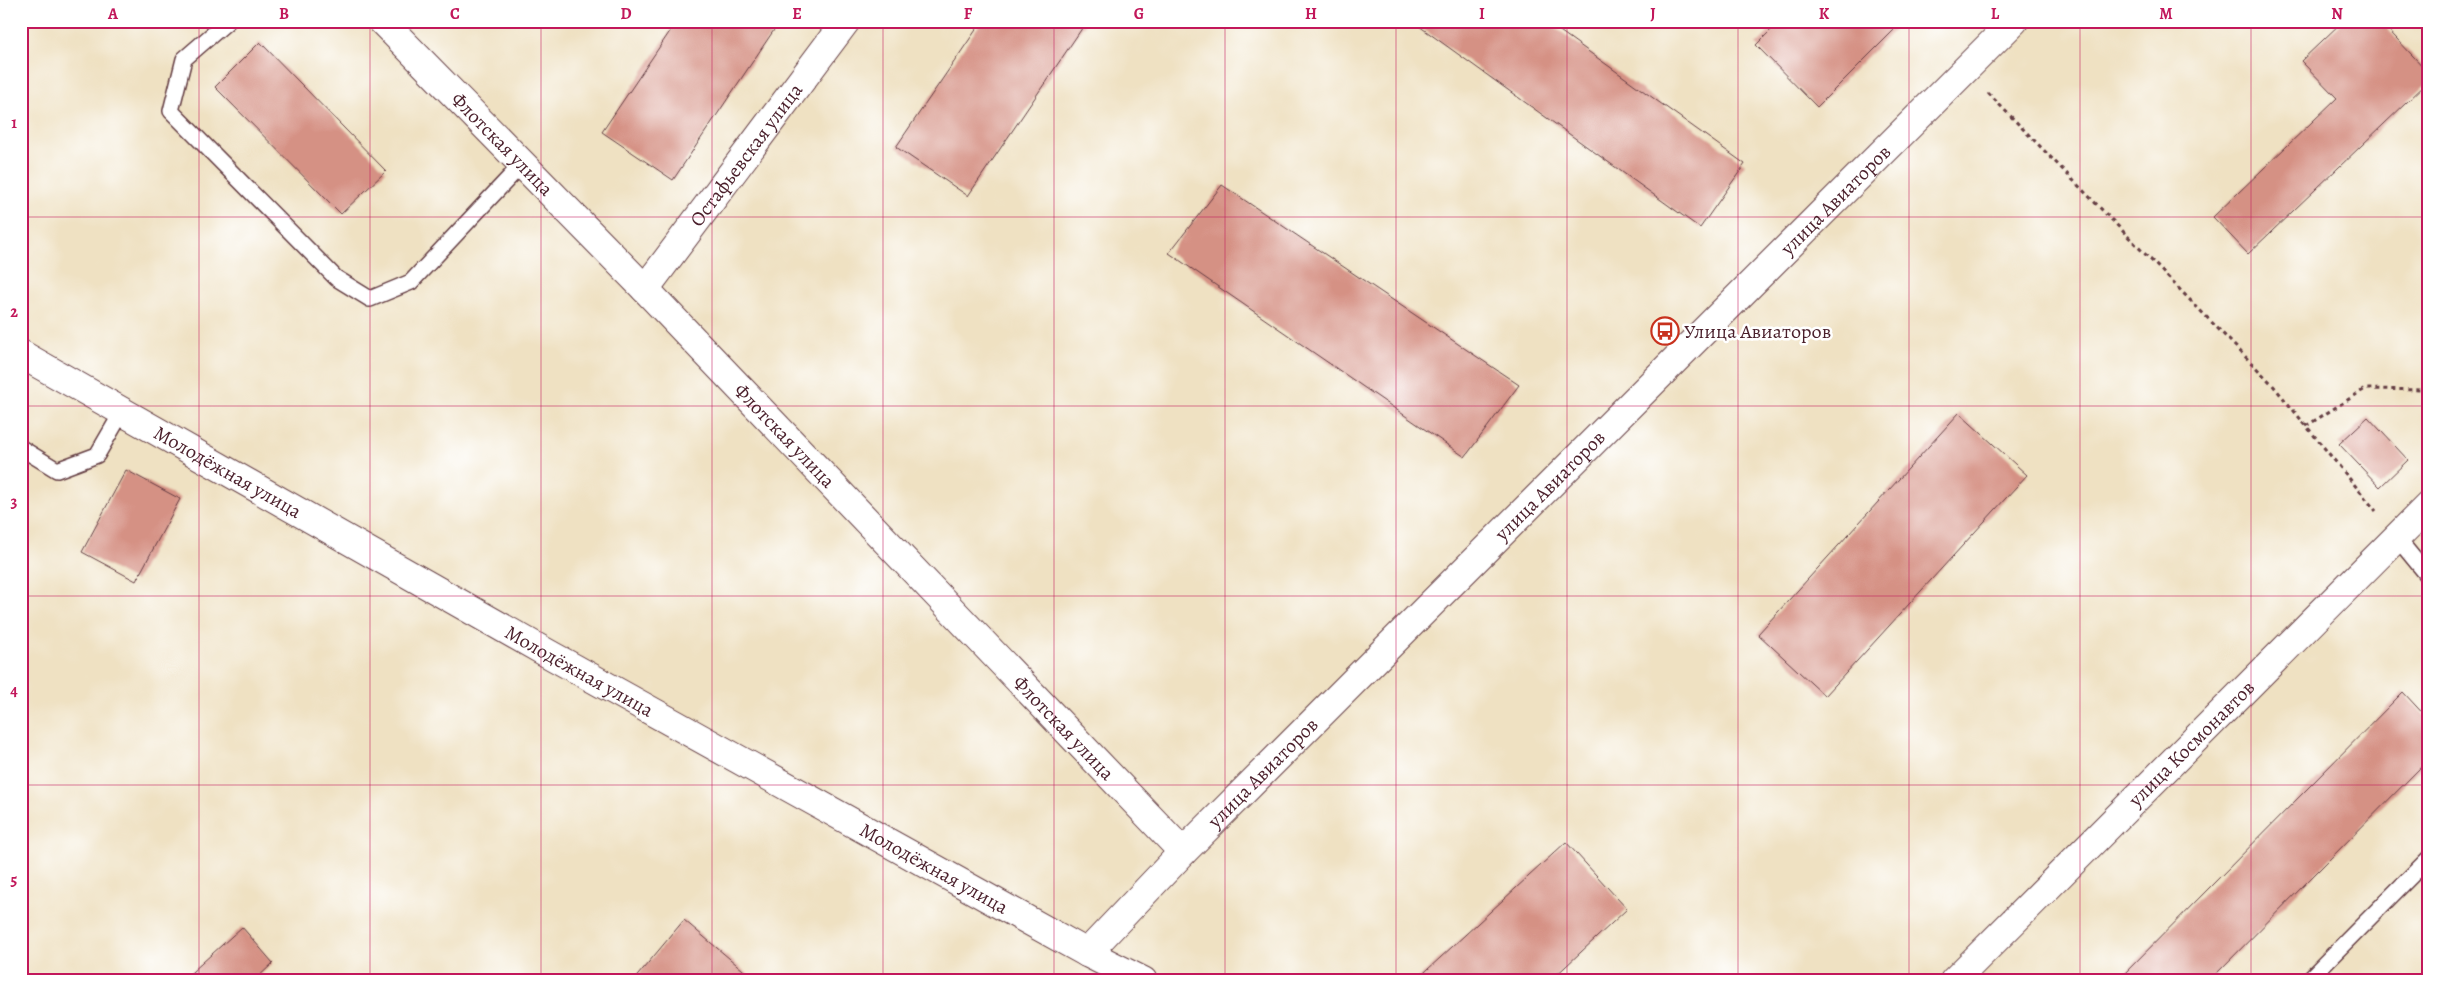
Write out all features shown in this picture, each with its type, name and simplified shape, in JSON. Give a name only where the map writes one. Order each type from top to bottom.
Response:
[{"type":"street","name":"Флотская улица","points":[[382,21],[645,289],[1183,852]]},
{"type":"street","name":"Остафьевская улица","points":[[645,289],[846,21]]},
{"type":"street","name":"улица Авиаторов","points":[[1087,953],[1183,852],[2014,21]]},
{"type":"street","name":"Молодёжная улица","points":[[21,354],[556,658],[1132,978]]},
{"type":"street","name":"улица Космонавтов","points":[[1954,981],[2429,505]]},
{"type":"lane","points":[[228,21],[184,59],[171,111],[336,278],[370,299],[411,282],[522,164]]},
{"type":"lane","points":[[21,448],[57,470],[97,455],[122,412]]},
{"type":"lane","points":[[2397,538],[2429,578]]},
{"type":"lane","points":[[2307,981],[2429,858]]},
{"type":"path","points":[[1964,69],[2271,383],[2397,538]]},
{"type":"path","points":[[2306,426],[2365,389],[2426,390],[2429,388]]},
{"type":"building","points":[[677,21],[780,21],[673,180],[602,132]]},
{"type":"building","points":[[982,21],[1087,21],[968,196],[896,147]]},
{"type":"building","points":[[1412,21],[1546,21],[1745,164],[1700,228]]},
{"type":"building","points":[[1780,21],[1903,21],[1817,107],[1756,45]]},
{"type":"building","points":[[2343,21],[2380,21],[2429,73],[2429,81],[2248,254],[2213,217],[2337,98],[2301,61]]},
{"type":"building","points":[[260,42],[386,171],[341,214],[215,87]]},
{"type":"building","points":[[1222,185],[1519,385],[1465,457],[1169,253]]},
{"type":"building","points":[[1959,413],[2027,475],[1825,696],[1758,634]]},
{"type":"building","points":[[2368,417],[2408,460],[2380,487],[2339,444]]},
{"type":"building","points":[[126,470],[180,499],[136,581],[82,552]]},
{"type":"building","points":[[2403,692],[2429,720],[2429,759],[2209,981],[2117,981]]},
{"type":"building","points":[[1566,842],[1627,909],[1550,981],[1415,981]]},
{"type":"building","points":[[684,920],[756,981],[633,981]]},
{"type":"building","points":[[242,927],[273,963],[254,981],[182,981]]},
{"type":"building","points":[[2353,974],[2360,981],[2347,981]]},
{"type":"place","name":"Улица Авиаторов","points":[[1665,331]]}]
